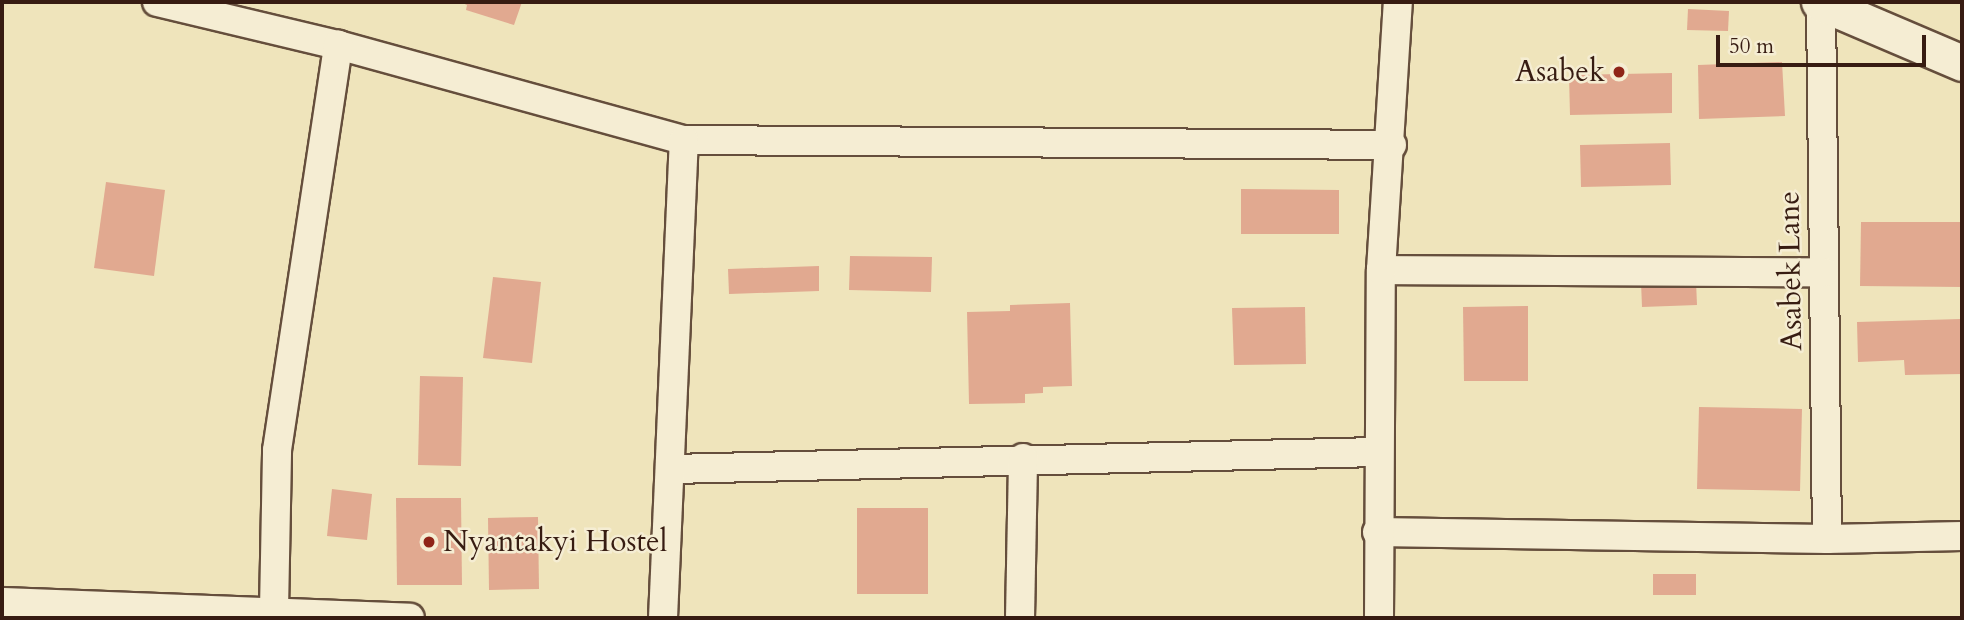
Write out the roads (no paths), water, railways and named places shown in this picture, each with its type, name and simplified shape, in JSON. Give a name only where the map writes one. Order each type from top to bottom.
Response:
[{"type":"street","points":[[157,2],[338,45],[684,140],[1392,145]]},
{"type":"street","points":[[1378,618],[1381,270],[1392,145],[1398,2]]},
{"type":"street","points":[[1833,4],[1962,63]]},
{"type":"street","name":"Asabek Lane","points":[[1827,539],[1824,272],[1833,4]]},
{"type":"street","points":[[274,610],[277,450],[338,45]]},
{"type":"street","points":[[663,618],[672,469],[684,140]]},
{"type":"street","points":[[1381,270],[1824,272]]},
{"type":"street","points":[[672,469],[1023,458],[1379,452]]},
{"type":"street","points":[[1020,618],[1023,458]]},
{"type":"street","points":[[1377,532],[1827,539],[1962,536]]},
{"type":"street","points":[[2,602],[274,610],[410,618]]},
{"type":"place","name":"Asabek","points":[[1619,72]]},
{"type":"place","name":"Nyantakyi Hostel","points":[[429,542]]}]
